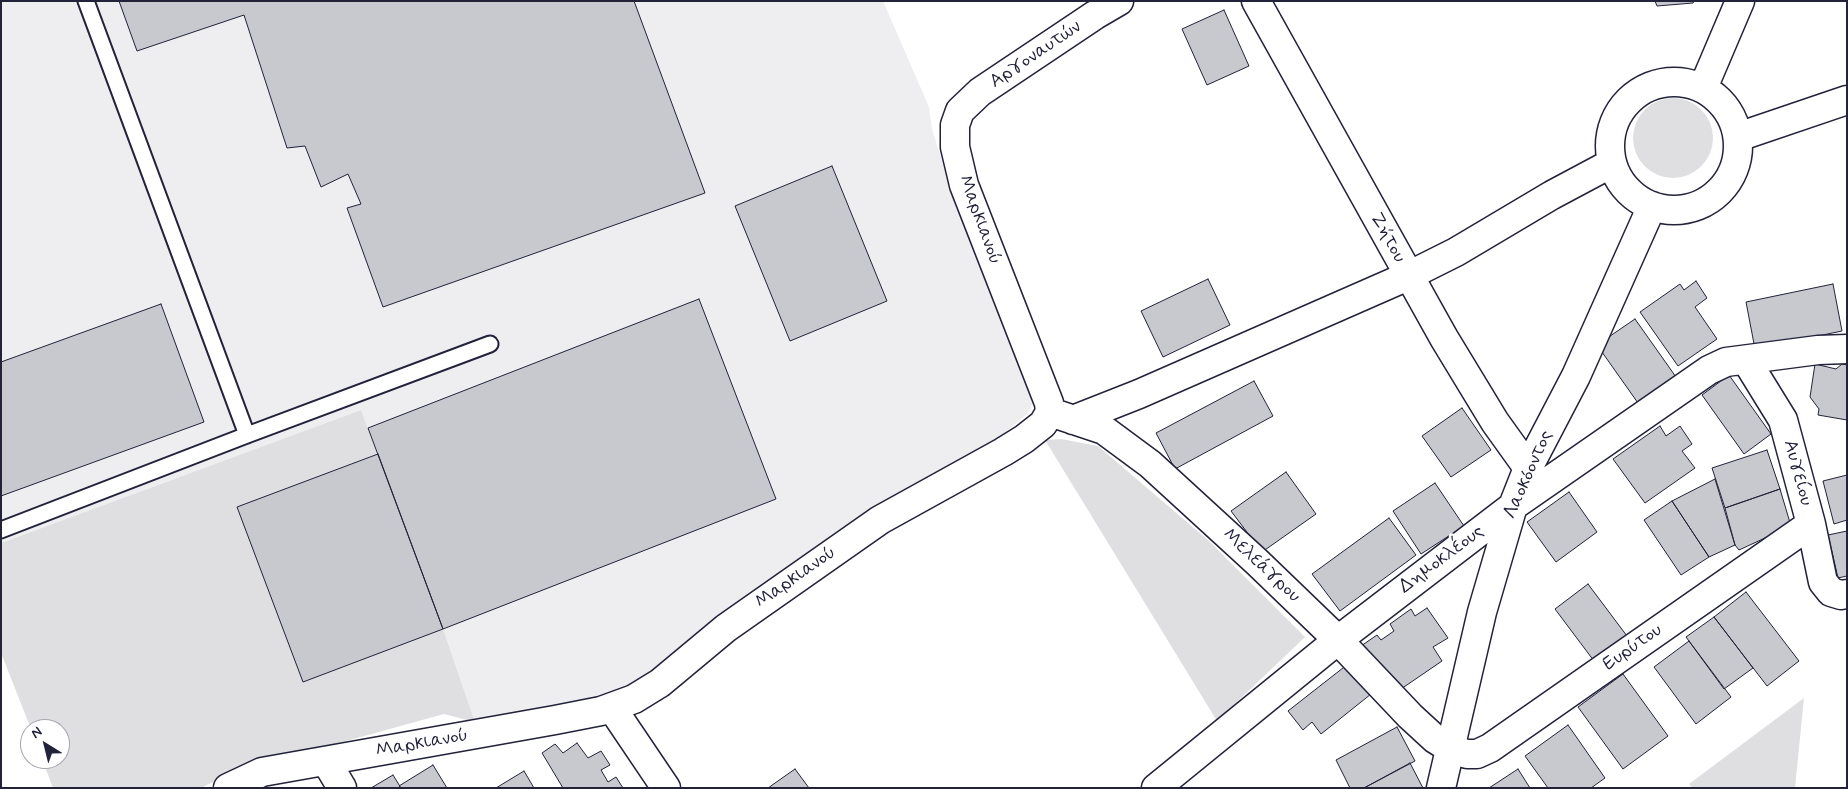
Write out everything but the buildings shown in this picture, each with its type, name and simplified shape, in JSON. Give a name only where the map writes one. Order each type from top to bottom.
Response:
[{"type":"street","name":"Αργοναυτών","points":[[958,115],[973,98],[990,85],[1118,1]]},
{"type":"street","name":"Ζήτου","points":[[1256,1],[1408,276],[1470,382],[1528,468]]},
{"type":"street","points":[[1703,88],[1740,1]]},
{"type":"street","points":[[1674,81],[1689,83],[1703,88],[1716,97],[1727,108],[1734,122],[1738,138],[1738,154],[1734,170],[1726,184],[1714,196],[1700,204],[1684,209],[1668,210],[1638,200],[1626,190],[1612,163],[1610,141],[1613,125],[1621,110],[1636,94],[1660,83],[1674,81]]},
{"type":"street","points":[[1738,138],[1847,100]]},
{"type":"street","name":"Μαρκιανού","points":[[228,788],[262,772],[555,720],[612,708],[634,699],[660,683],[726,628],[880,520],[1024,439],[1043,424],[1061,416],[1049,403],[964,185],[955,147],[955,125],[958,115]]},
{"type":"street","points":[[1061,416],[1140,394],[1408,276],[1456,252],[1552,195],[1612,163]]},
{"type":"street","name":"Λαοκόοντος","points":[[1441,788],[1482,612],[1513,506],[1528,468],[1576,376],[1652,206]]},
{"type":"street","name":"Δημοκλέους","points":[[1156,788],[1338,640],[1513,506],[1709,370],[1726,362],[1818,350],[1847,349]]},
{"type":"street","name":"Αυγείου","points":[[1746,360],[1783,420],[1811,524],[1823,582],[1839,593]]},
{"type":"street","name":"Μελεάγρου","points":[[1061,416],[1104,430],[1150,464],[1257,562],[1338,640],[1410,716],[1435,739],[1451,749]]},
{"type":"street","name":"Ευρύτου","points":[[1451,749],[1467,754],[1477,754],[1490,748],[1811,524]]},
{"type":"street","points":[[612,708],[666,788]]},
{"type":"street","points":[[326,761],[342,788]]},
{"type":"lane","points":[[86,1],[247,435]]},
{"type":"lane","points":[[1,530],[490,344]]},
{"type":"shaded area","points":[[1,1],[883,1],[929,107],[932,129],[948,180],[1030,392],[1031,408],[1026,415],[990,445],[659,668],[611,696],[475,722],[443,629],[361,410],[1,543]]},
{"type":"shaded area","points":[[1665,98],[1681,98],[1702,109],[1713,130],[1713,146],[1702,167],[1681,178],[1665,178],[1651,172],[1639,160],[1633,146],[1633,130],[1639,116],[1651,104]]},
{"type":"shaded area","points":[[361,410],[443,629],[475,722],[444,714],[234,772],[201,788],[53,788],[46,769],[70,769],[70,719],[27,719],[1,653],[1,543]]},
{"type":"shaded area","points":[[1061,439],[1098,446],[1209,541],[1305,637],[1217,721],[1045,440]]},
{"type":"shaded area","points":[[1804,698],[1795,788],[1692,788],[1689,784]]}]
